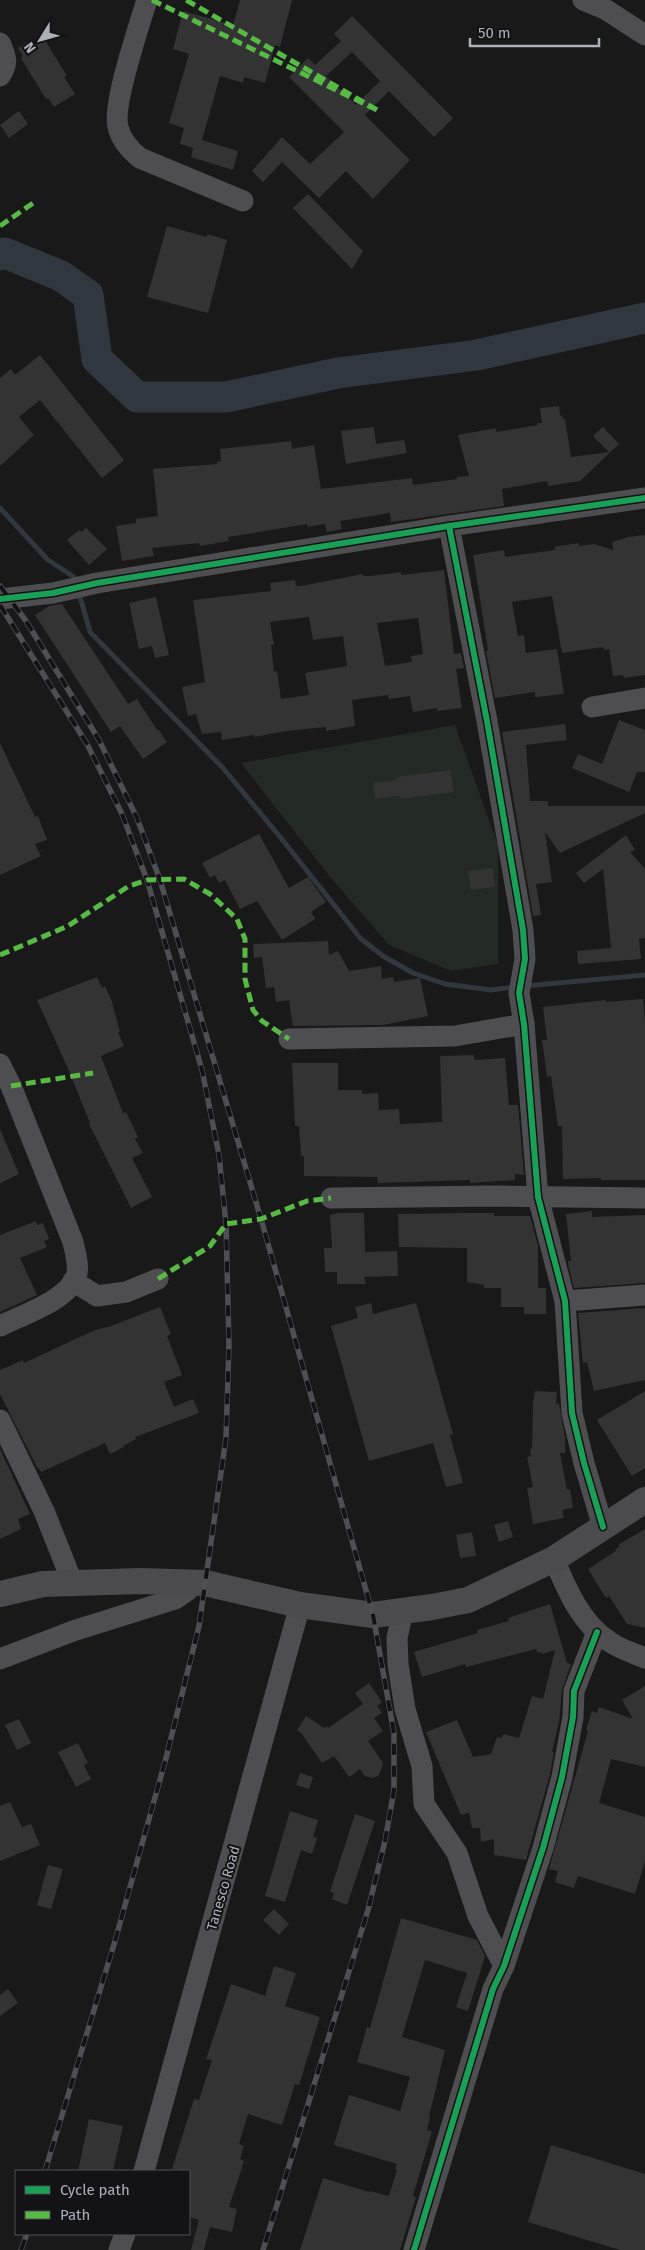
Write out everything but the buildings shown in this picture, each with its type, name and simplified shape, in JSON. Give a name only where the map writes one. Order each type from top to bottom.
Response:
[{"type":"main road","points":[[0,1594],[43,1584],[141,1581],[206,1583],[300,1605],[374,1615],[403,1611],[468,1600],[554,1559],[645,1500]]},
{"type":"street","points":[[146,0],[119,101],[116,120],[120,134],[128,147],[140,158],[243,201]]},
{"type":"street","points":[[583,0],[605,9],[645,35]]},
{"type":"street","points":[[0,43],[7,60],[6,68],[0,76]]},
{"type":"street","points":[[0,599],[53,593],[97,583],[449,526],[645,498]]},
{"type":"street","points":[[449,526],[487,720],[523,930],[525,959],[519,993],[524,1024],[538,1197],[565,1301],[572,1413],[584,1463],[603,1527]]},
{"type":"street","points":[[592,707],[645,698]]},
{"type":"street","points":[[289,1039],[455,1036],[524,1024]]},
{"type":"street","points":[[0,1064],[11,1086],[73,1242],[77,1261],[76,1277],[52,1302],[0,1326]]},
{"type":"street","points":[[331,1198],[645,1198]]},
{"type":"street","points":[[73,1281],[97,1296],[126,1292],[158,1279]]},
{"type":"street","points":[[565,1301],[645,1295]]},
{"type":"street","points":[[0,1420],[44,1511],[73,1584]]},
{"type":"street","points":[[554,1559],[576,1606],[597,1632],[610,1642],[645,1658]]},
{"type":"street","points":[[0,1659],[73,1631],[175,1599],[188,1590],[190,1583]]},
{"type":"street","name":"Tanesco Road","points":[[144,2170],[300,1605]]},
{"type":"street","points":[[403,1611],[397,1638],[399,1671],[405,1709],[422,1766],[424,1804],[457,1853],[478,1916],[504,1966]]},
{"type":"street","points":[[414,2250],[477,2038],[493,1989],[504,1966],[543,1848],[562,1777],[573,1717],[574,1690],[597,1632]]},
{"type":"street","points":[[119,2250],[125,2235]]},
{"type":"shaded area","points":[[455,725],[498,845],[498,964],[451,971],[389,945],[330,877],[241,763]]},
{"type":"waterway","points":[[0,255],[5,253],[61,276],[88,295],[97,359],[137,397],[226,397],[338,373],[477,355],[645,318]]},
{"type":"waterway","points":[[0,508],[48,560],[74,577],[75,582]]},
{"type":"waterway","points":[[79,593],[90,632],[223,768],[361,939],[383,956],[413,973],[445,984],[491,990],[514,987]]},
{"type":"waterway","points":[[525,986],[645,975]]},
{"type":"railway","points":[[0,586],[26,621],[99,740],[137,818],[160,880],[261,1219],[373,1615],[394,1733],[394,1790],[385,1841],[368,1910],[263,2250]]},
{"type":"railway","points":[[0,605],[87,744],[122,814],[147,880],[202,1070],[219,1155],[226,1224],[229,1345],[226,1438],[199,1626],[166,1758],[115,1941],[45,2170]]},
{"type":"railway","points":[[21,2250],[27,2235]]},
{"type":"marked path","points":[[152,0],[379,111],[186,0]]},
{"type":"marked path","points":[[0,226],[36,201]]},
{"type":"marked path","points":[[0,955],[68,926],[129,886],[147,880],[184,879],[210,894],[237,919],[245,939],[245,979],[253,1010],[262,1021],[289,1039]]},
{"type":"marked path","points":[[11,1086],[93,1073]]},
{"type":"marked path","points":[[158,1279],[210,1246],[226,1224],[261,1219],[307,1201],[331,1198]]},
{"type":"cycle path","points":[[0,599],[53,593],[97,583],[449,526],[645,498]]},
{"type":"cycle path","points":[[449,526],[487,721],[523,930],[525,959],[519,993],[524,1024],[538,1197],[565,1301],[572,1413],[584,1463],[603,1527]]},
{"type":"cycle path","points":[[414,2250],[493,1989],[504,1966],[543,1848],[562,1777],[573,1717],[574,1691],[597,1632]]}]
